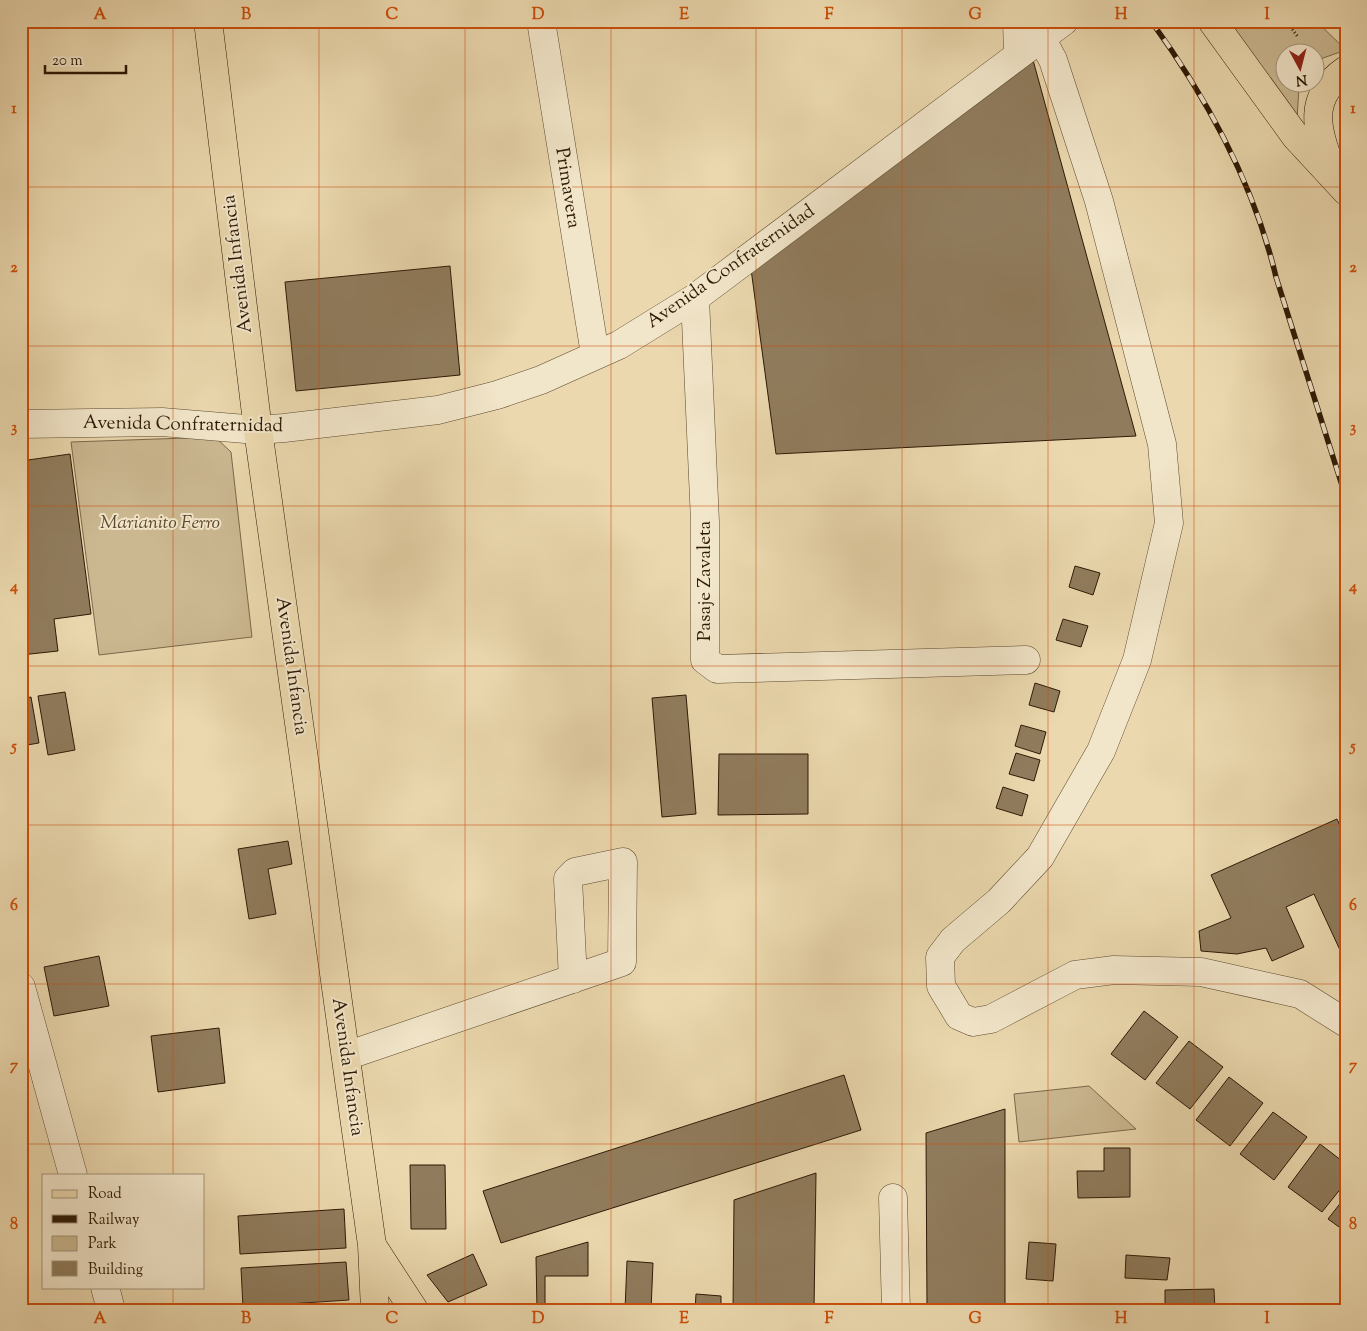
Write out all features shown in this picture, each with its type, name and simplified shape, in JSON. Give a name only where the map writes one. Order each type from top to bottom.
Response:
[{"type":"main road","name":"Avenida Infancia","points":[[208,21],[258,430],[372,1246],[375,1310]]},
{"type":"main road","points":[[1212,21],[1296,137],[1341,187]]},
{"type":"main road","points":[[1341,187],[1320,141],[1318,117],[1325,94],[1335,79],[1346,70]]},
{"type":"main road","points":[[372,1246],[414,1310]]},
{"type":"street","name":"Primavera","points":[[541,21],[595,354]]},
{"type":"street","points":[[1017,21],[1018,55]]},
{"type":"street","name":"Avenida Confraternidad","points":[[21,424],[162,422],[258,430],[438,410],[497,395],[542,380],[618,345],[695,298],[1064,21]]},
{"type":"street","points":[[1041,38],[1053,60],[1099,201],[1162,444],[1168,523],[1137,660],[1101,751],[1040,856],[999,901],[953,940],[940,957],[941,986],[959,1016],[972,1022],[991,1019],[1076,975],[1114,970],[1201,972],[1300,994],[1346,1023]]},
{"type":"street","name":"Pasaje Zavaleta","points":[[695,298],[705,522],[705,660],[717,669],[1026,660]]},
{"type":"street","points":[[346,1056],[573,979]]},
{"type":"street","points":[[21,987],[73,1174]]},
{"type":"street","points":[[893,1198],[896,1310]]},
{"type":"street","points":[[105,1288],[111,1310]]},
{"type":"path","points":[[1286,21],[1298,37]]},
{"type":"green space","points":[[1223,21],[1316,21],[1346,50],[1324,58],[1324,42],[1274,42],[1274,89]]},
{"type":"green space","points":[[1276,92],[1299,92],[1297,120]]},
{"type":"green space","name":"Marianito Ferro","points":[[215,437],[231,452],[252,637],[99,655],[71,442]]},
{"type":"green space","points":[[1089,1086],[1136,1129],[1019,1142],[1014,1094]]},
{"type":"building","points":[[1033,60],[1136,436],[776,454],[751,269]]},
{"type":"building","points":[[450,266],[460,375],[296,391],[285,282]]},
{"type":"building","points":[[70,454],[91,614],[54,619],[58,651],[21,655],[21,461]]},
{"type":"building","points":[[1075,566],[1100,573],[1093,595],[1069,587]]},
{"type":"building","points":[[1063,619],[1088,626],[1081,647],[1056,640]]},
{"type":"building","points":[[1035,683],[1060,691],[1054,712],[1029,705]]},
{"type":"building","points":[[65,692],[75,750],[48,755],[38,696]]},
{"type":"building","points":[[686,695],[696,814],[662,817],[652,698]]},
{"type":"building","points":[[31,697],[39,743],[21,746],[21,699]]},
{"type":"building","points":[[1021,725],[1046,732],[1040,754],[1015,746]]},
{"type":"building","points":[[1016,753],[1040,760],[1034,781],[1009,774]]},
{"type":"building","points":[[719,754],[808,754],[808,814],[718,815]]},
{"type":"building","points":[[1003,787],[1028,795],[1022,816],[996,808]]},
{"type":"building","points":[[1337,819],[1346,839],[1346,963],[1314,894],[1286,907],[1304,947],[1272,961],[1266,948],[1237,954],[1201,951],[1199,931],[1231,918],[1211,875]]},
{"type":"building","points":[[288,841],[292,864],[268,869],[276,914],[249,919],[238,849]]},
{"type":"building","points":[[99,956],[109,1006],[54,1016],[44,967]]},
{"type":"building","points":[[1144,1011],[1178,1037],[1145,1080],[1111,1054]]},
{"type":"building","points":[[219,1028],[225,1083],[158,1092],[151,1036]]},
{"type":"building","points":[[1189,1041],[1223,1067],[1190,1109],[1156,1083]]},
{"type":"building","points":[[844,1075],[861,1130],[501,1243],[483,1191]]},
{"type":"building","points":[[1229,1077],[1263,1103],[1230,1146],[1196,1120]]},
{"type":"building","points":[[1005,1109],[1005,1310],[927,1310],[926,1133]]},
{"type":"building","points":[[1273,1112],[1307,1137],[1274,1180],[1240,1154]]},
{"type":"building","points":[[21,1144],[26,1164],[21,1165]]},
{"type":"building","points":[[1320,1144],[1346,1164],[1346,1182],[1322,1212],[1288,1187]]},
{"type":"building","points":[[1104,1148],[1130,1148],[1130,1197],[1078,1198],[1077,1171],[1104,1171]]},
{"type":"building","points":[[410,1165],[445,1165],[446,1229],[411,1229]]},
{"type":"building","points":[[816,1173],[814,1310],[733,1310],[734,1200]]},
{"type":"building","points":[[1346,1196],[1346,1232],[1328,1219]]},
{"type":"building","points":[[344,1209],[346,1248],[240,1254],[238,1216]]},
{"type":"building","points":[[588,1242],[588,1276],[545,1276],[545,1310],[537,1310],[536,1257]]},
{"type":"building","points":[[1029,1242],[1056,1244],[1053,1281],[1026,1279]]},
{"type":"building","points":[[473,1254],[487,1285],[448,1302],[427,1275]]},
{"type":"building","points":[[1126,1255],[1170,1258],[1167,1280],[1125,1278]]},
{"type":"building","points":[[627,1261],[653,1263],[651,1310],[625,1310]]},
{"type":"building","points":[[346,1262],[349,1300],[243,1307],[241,1268]]},
{"type":"building","points":[[1214,1289],[1215,1310],[1165,1310],[1165,1290]]},
{"type":"building","points":[[696,1294],[721,1296],[721,1310],[695,1310]]},
{"type":"railway","points":[[1151,21],[1191,80],[1242,175],[1267,242],[1276,277],[1346,498]]}]
